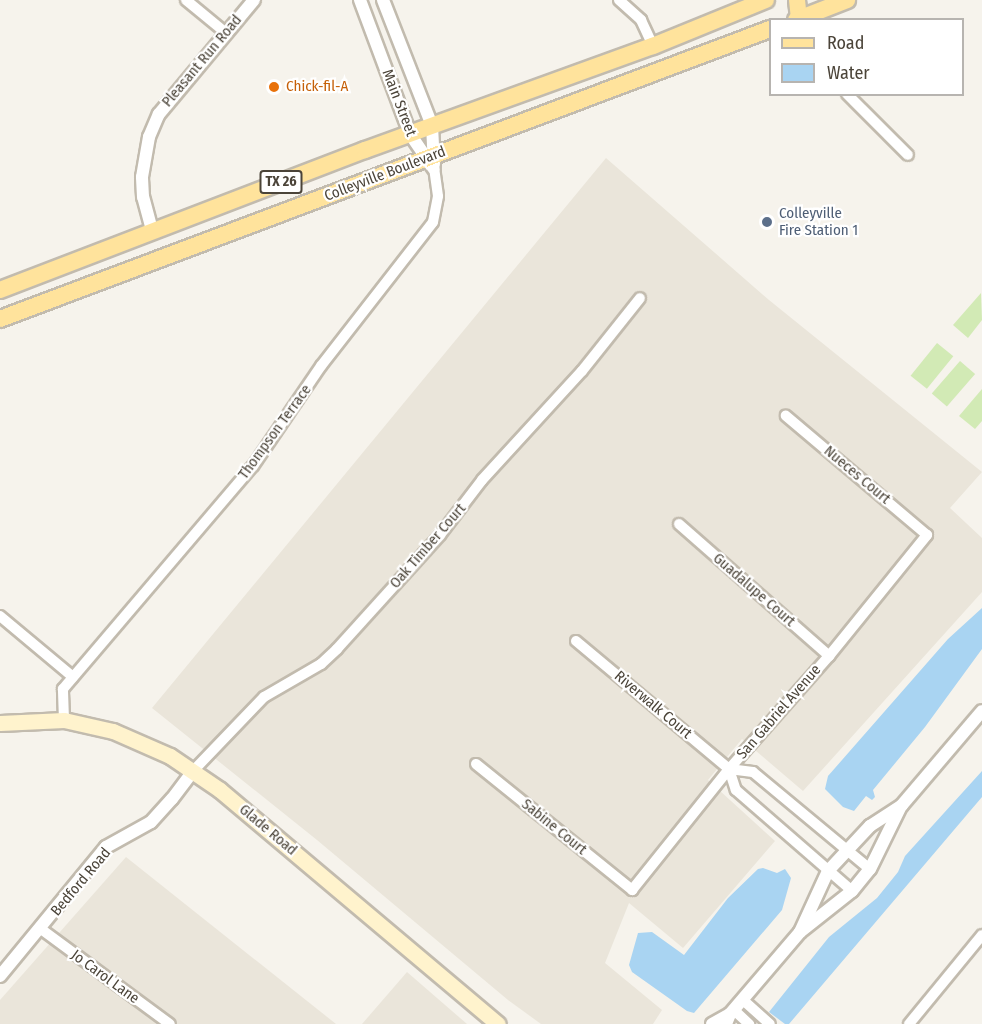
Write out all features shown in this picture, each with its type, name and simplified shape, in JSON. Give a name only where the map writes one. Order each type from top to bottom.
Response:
[{"type":"main road","name":"Colleyville Boulevard","points":[[0,290],[152,230],[652,46],[766,0]]},
{"type":"main road","points":[[796,0],[798,18]]},
{"type":"main road","points":[[801,18],[847,0]]},
{"type":"main road","name":"Colleyville Boulevard","points":[[0,319],[431,161],[769,30]]},
{"type":"main road","points":[[652,46],[660,71]]},
{"type":"main road","name":"Glade Road","points":[[0,723],[64,720],[113,731],[155,748],[220,790],[482,1019],[498,1024]]},
{"type":"street","points":[[186,0],[226,33]]},
{"type":"street","name":"Pleasant Run Road","points":[[152,230],[143,197],[142,177],[149,137],[159,114],[172,95],[254,0]]},
{"type":"street","name":"Main Street","points":[[360,0],[410,134],[431,161]]},
{"type":"street","name":"Main Street","points":[[383,0],[432,126],[431,161]]},
{"type":"street","points":[[619,0],[641,20],[652,46]]},
{"type":"street","points":[[849,96],[908,155]]},
{"type":"street","name":"Thompson Terrace","points":[[64,720],[63,689],[253,466],[321,366],[433,222],[438,196],[431,161]]},
{"type":"street","name":"Oak Timber Court","points":[[193,771],[264,697],[321,664],[337,649],[440,534],[483,480],[582,371],[640,297]]},
{"type":"street","name":"Nueces Court","points":[[786,416],[927,535]]},
{"type":"street","name":"Guadalupe Court","points":[[680,524],[829,656]]},
{"type":"street","name":"San Gabriel Avenue","points":[[632,890],[729,769],[829,656],[927,535]]},
{"type":"street","points":[[0,616],[74,677]]},
{"type":"street","name":"Riverwalk Court","points":[[576,641],[729,769],[736,790],[852,891]]},
{"type":"street","points":[[712,1024],[730,1016],[800,932],[852,891],[870,868],[902,805],[982,711]]},
{"type":"street","name":"Sabine Court","points":[[476,764],[632,890]]},
{"type":"street","name":"Riverwalk Court","points":[[729,769],[753,772],[870,868]]},
{"type":"street","name":"Bedford Road","points":[[0,976],[41,929],[106,847],[151,822],[193,771]]},
{"type":"street","points":[[800,932],[828,871],[870,826],[902,805]]},
{"type":"street","name":"Jo Carol Lane","points":[[41,929],[171,1024]]},
{"type":"street","points":[[909,1024],[982,935]]},
{"type":"street","points":[[743,1000],[770,1024]]},
{"type":"street","points":[[730,1016],[749,1024]]},
{"type":"shaded area","points":[[606,158],[769,300],[982,472],[950,508],[982,538],[982,592],[803,791],[742,739],[708,780],[775,841],[683,948],[629,903],[605,963],[662,1010],[653,1024],[541,1024],[508,1000],[317,840],[152,708]]},
{"type":"shaded area","points":[[126,857],[336,1024],[0,1024],[0,1000]]},
{"type":"shaded area","points":[[407,972],[467,1024],[362,1024]]},
{"type":"green space","points":[[981,293],[982,320],[968,338],[953,325]]},
{"type":"green space","points":[[937,343],[953,356],[927,389],[911,376]]},
{"type":"green space","points":[[960,361],[975,374],[947,407],[932,393]]},
{"type":"green space","points":[[982,389],[982,421],[975,429],[959,416]]},
{"type":"water","points":[[982,608],[982,649],[925,727],[873,790],[875,797],[872,800],[866,796],[854,811],[843,807],[825,789],[828,776],[948,639]]},
{"type":"water","points":[[982,771],[982,797],[789,1024],[785,1024],[769,1012],[829,937],[877,898],[898,872],[905,856]]},
{"type":"water","points":[[763,868],[777,873],[785,869],[791,878],[782,910],[694,1013],[687,1011],[632,972],[629,965],[638,933],[652,932],[684,955],[728,898],[758,869]]},
{"type":"place","name":"Chick-fil-A","points":[[274,87]]},
{"type":"place","name":"Colleyville Fire Station 1","points":[[767,222]]}]
